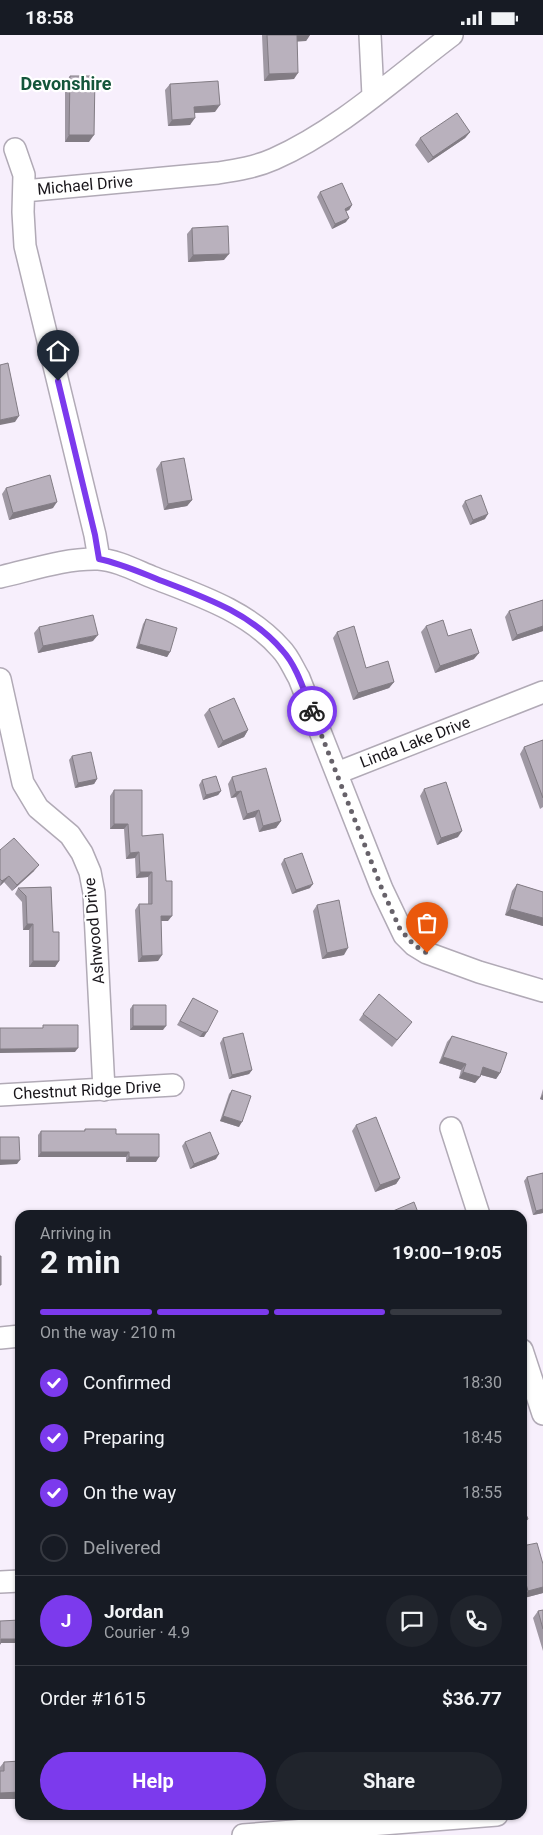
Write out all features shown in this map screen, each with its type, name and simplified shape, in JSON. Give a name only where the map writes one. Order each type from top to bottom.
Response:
[{"type":"street","points":[[370,35],[373,95]]},
{"type":"street","name":"Michael Drive","points":[[99,559],[95,535],[25,246],[24,191],[218,173],[246,168],[272,160],[297,147],[373,95],[452,35]]},
{"type":"street","points":[[15,149],[24,175],[24,191]]},
{"type":"street","points":[[0,577],[80,560],[99,559],[114,562],[201,596],[243,617],[264,631],[286,655],[299,678],[382,889],[404,935],[414,945],[427,953],[479,972],[543,991]]},
{"type":"street","name":"Ashwood Drive","points":[[0,679],[23,783],[38,808],[70,835],[82,853],[90,872],[94,893],[104,1090]]},
{"type":"street","name":"Linda Lake Drive","points":[[337,773],[543,692]]},
{"type":"street","name":"Chestnut Ridge Drive","points":[[0,1095],[173,1085]]},
{"type":"street","points":[[451,1128],[477,1210]]},
{"type":"street","points":[[0,1337],[15,1337]]},
{"type":"street","points":[[527,1366],[543,1414]]},
{"type":"street","points":[[0,1582],[15,1581]]},
{"type":"street","points":[[243,1835],[434,1820]]},
{"type":"building","points":[[267,35],[297,35],[298,73],[269,74]]},
{"type":"building","points":[[70,76],[95,76],[94,135],[69,135]]},
{"type":"building","points":[[218,81],[220,105],[194,107],[195,118],[172,120],[170,84]]},
{"type":"building","points":[[457,113],[470,132],[433,157],[420,138]]},
{"type":"building","points":[[342,183],[352,205],[345,209],[349,218],[335,224],[320,192]]},
{"type":"building","points":[[228,226],[229,254],[193,255],[192,228]]},
{"type":"building","points":[[8,363],[19,416],[0,420],[0,365]]},
{"type":"building","points":[[184,458],[192,500],[168,504],[161,462]]},
{"type":"building","points":[[50,475],[57,502],[13,513],[6,488]]},
{"type":"building","points":[[481,495],[488,514],[473,520],[465,501]]},
{"type":"building","points":[[543,600],[543,626],[517,635],[509,611]]},
{"type":"building","points":[[93,615],[98,635],[43,646],[39,627]]},
{"type":"building","points":[[146,619],[177,628],[170,652],[139,644]]},
{"type":"building","points":[[443,620],[448,636],[471,629],[479,653],[440,666],[426,626]]},
{"type":"building","points":[[354,626],[366,668],[388,661],[394,682],[358,693],[337,632]]},
{"type":"building","points":[[234,698],[248,730],[223,741],[209,709]]},
{"type":"building","points":[[543,740],[543,798],[524,747]]},
{"type":"building","points":[[91,752],[97,779],[78,783],[72,756]]},
{"type":"building","points":[[266,768],[281,821],[263,826],[259,810],[247,814],[241,791],[236,792],[232,777]]},
{"type":"building","points":[[216,776],[221,791],[206,795],[202,780]]},
{"type":"building","points":[[446,782],[462,831],[441,838],[424,789]]},
{"type":"building","points":[[114,790],[142,790],[142,836],[163,834],[166,881],[172,881],[172,916],[161,916],[162,955],[142,956],[139,904],[152,904],[152,872],[140,872],[139,852],[130,853],[128,824],[114,824]]},
{"type":"building","points":[[14,838],[39,865],[17,885],[9,876],[2,881],[0,879],[0,850]]},
{"type":"building","points":[[302,853],[313,884],[296,890],[284,859]]},
{"type":"building","points":[[517,884],[543,892],[543,918],[510,909]]},
{"type":"building","points":[[51,887],[53,932],[59,932],[59,961],[33,961],[33,924],[27,924],[26,896],[18,888]]},
{"type":"building","points":[[339,900],[348,948],[327,953],[317,905]]},
{"type":"building","points":[[379,994],[412,1022],[397,1040],[363,1014]]},
{"type":"building","points":[[193,998],[218,1011],[207,1032],[203,1032],[180,1021]]},
{"type":"building","points":[[133,1005],[166,1005],[166,1026],[133,1026]]},
{"type":"building","points":[[43,1025],[78,1025],[78,1048],[0,1049],[0,1028],[43,1028]]},
{"type":"building","points":[[243,1033],[252,1070],[232,1075],[223,1038]]},
{"type":"building","points":[[452,1036],[507,1053],[500,1073],[483,1067],[480,1077],[463,1072],[466,1064],[443,1057]]},
{"type":"building","points":[[232,1090],[251,1096],[242,1122],[223,1116]]},
{"type":"building","points":[[376,1117],[400,1178],[380,1185],[356,1125]]},
{"type":"building","points":[[85,1129],[116,1129],[116,1134],[159,1134],[159,1157],[129,1157],[129,1152],[41,1152],[41,1131],[85,1131]]},
{"type":"building","points":[[210,1132],[219,1154],[194,1164],[185,1142]]},
{"type":"building","points":[[0,1137],[19,1137],[20,1160],[0,1160]]},
{"type":"building","points":[[543,1173],[543,1209],[536,1211],[527,1177]]},
{"type":"building","points":[[414,1202],[417,1210],[395,1210]]},
{"type":"building","points":[[1,1256],[1,1285],[0,1285]]},
{"type":"building","points":[[537,1543],[543,1564],[543,1587],[528,1591],[527,1588],[527,1545]]},
{"type":"building","points":[[543,1610],[543,1629],[538,1611]]},
{"type":"building","points":[[15,1620],[15,1639],[1,1639],[0,1643],[0,1621]]},
{"type":"building","points":[[15,1761],[15,1792],[0,1793],[0,1771],[4,1771],[4,1762]]},
{"type":"way so far","points":[[312,711],[382,889],[400,929],[414,945],[427,953]]},
{"type":"district","name":"Devonshire","points":[[66,83]]},
{"type":"route","points":[[58,381],[99,559],[114,562],[201,596],[243,617],[264,631],[286,655],[299,678],[312,711]]}]
